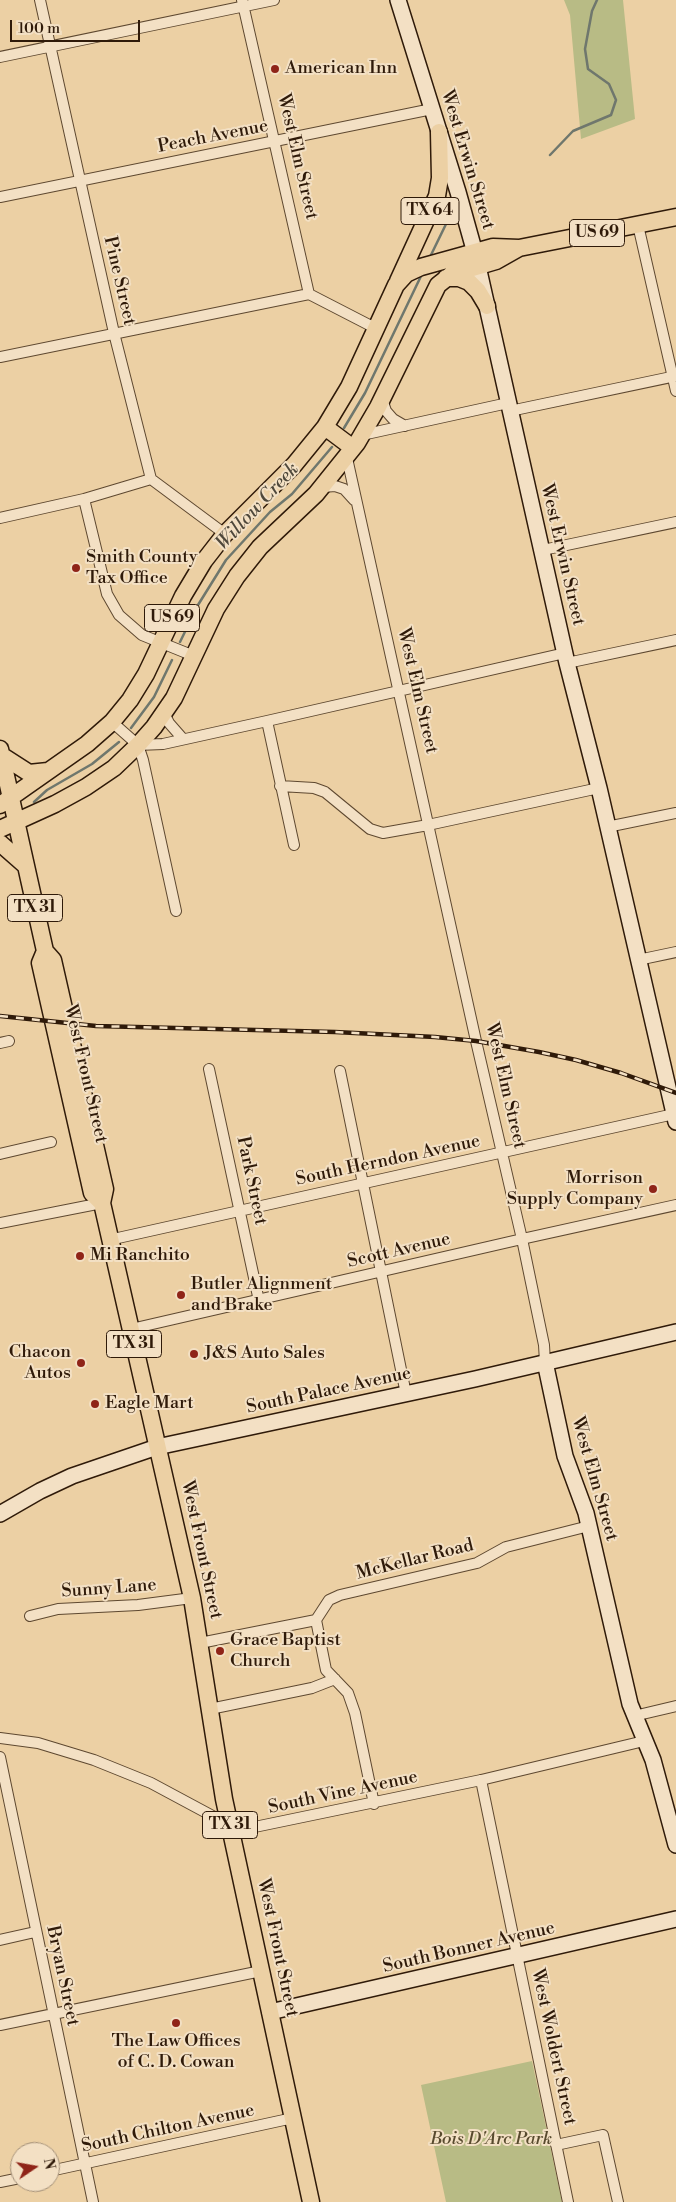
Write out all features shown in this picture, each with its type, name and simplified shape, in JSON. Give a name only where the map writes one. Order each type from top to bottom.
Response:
[{"type":"main road","name":"West Erwin Street","points":[[398,0],[476,259],[566,658],[599,788],[675,1118]]},
{"type":"main road","name":"TX 64","points":[[396,285],[437,196],[440,178],[439,132]]},
{"type":"main road","name":"US 69","points":[[0,829],[55,804],[86,787],[114,768],[138,745],[164,712],[182,684],[216,609],[237,576],[260,547],[323,487],[354,447],[382,399],[436,288],[446,278],[493,248],[519,248],[676,217]]},
{"type":"main road","name":"US 69","points":[[5,800],[87,744],[112,722],[139,687],[190,584],[224,534],[294,465],[325,427],[349,387],[396,285],[406,274],[413,270],[476,259]]},
{"type":"main road","points":[[446,278],[459,278],[469,282],[478,291],[487,306]]},
{"type":"main road","points":[[325,427],[354,447]]},
{"type":"main road","points":[[1,752],[29,773],[48,771]]},
{"type":"main road","name":"West Front Street","points":[[1,752],[5,800],[16,821],[45,951],[40,963],[92,1193],[102,1203],[192,1598],[224,1799],[311,2202]]},
{"type":"main road","points":[[0,844],[26,866]]},
{"type":"main road","name":"South Palace Avenue","points":[[0,1514],[40,1491],[72,1476],[158,1447],[406,1394],[676,1332]]},
{"type":"main road","name":"West Elm Street","points":[[545,1362],[565,1456],[589,1526],[626,1688],[634,1716],[656,1768],[676,1846]]},
{"type":"main road","name":"South Bonner Avenue","points":[[270,2012],[676,1920]]},
{"type":"street","name":"Pine Street","points":[[40,0],[114,333],[151,479]]},
{"type":"street","points":[[0,57],[243,3],[274,0]]},
{"type":"street","name":"West Elm Street","points":[[243,3],[309,294]]},
{"type":"street","name":"Peach Avenue","points":[[0,197],[432,109]]},
{"type":"street","points":[[638,225],[674,376],[676,392]]},
{"type":"street","points":[[0,357],[309,294],[377,329]]},
{"type":"street","points":[[354,447],[405,426],[674,376]]},
{"type":"street","points":[[382,399],[388,413],[405,426]]},
{"type":"street","name":"West Elm Street","points":[[354,447],[356,504],[522,1239],[544,1345],[545,1362]]},
{"type":"street","points":[[0,518],[84,499],[151,479],[224,534]]},
{"type":"street","points":[[323,487],[335,486],[344,489],[356,504]]},
{"type":"street","points":[[84,499],[103,583],[112,605],[126,623],[142,635],[160,644],[194,656]]},
{"type":"street","points":[[542,550],[676,522]]},
{"type":"street","points":[[138,745],[163,744],[397,691],[566,658],[676,640]]},
{"type":"street","points":[[164,712],[169,724],[183,739]]},
{"type":"street","points":[[267,721],[294,845]]},
{"type":"street","points":[[112,722],[138,745],[144,760],[176,911]]},
{"type":"street","points":[[280,786],[314,788],[325,792],[355,818],[376,832],[428,825],[599,788]]},
{"type":"street","points":[[607,827],[676,813]]},
{"type":"street","points":[[638,960],[676,952]]},
{"type":"street","name":"Park Street","points":[[209,1068],[260,1301]]},
{"type":"street","points":[[340,1071],[406,1394]]},
{"type":"street","name":"South Herndon Avenue","points":[[110,1240],[362,1182],[501,1152],[675,1118]]},
{"type":"street","points":[[0,1154],[51,1142]]},
{"type":"street","points":[[0,1223],[102,1203]]},
{"type":"street","name":"Scott Avenue","points":[[131,1329],[676,1205]]},
{"type":"street","name":"McKellar Road","points":[[316,1620],[329,1600],[340,1595],[477,1563],[506,1547],[589,1526]]},
{"type":"street","name":"Sunny Lane","points":[[30,1616],[58,1609],[138,1605],[192,1598]]},
{"type":"street","points":[[200,1643],[316,1620],[326,1670],[348,1694],[355,1713],[374,1804]]},
{"type":"street","points":[[210,1709],[312,1688],[335,1679]]},
{"type":"street","points":[[634,1716],[676,1706]]},
{"type":"street","name":"South Vine Avenue","points":[[0,1738],[50,1746],[110,1766],[165,1790],[230,1825],[252,1829],[481,1780],[644,1741]]},
{"type":"street","name":"Bryan Street","points":[[0,1757],[35,1932],[54,2013],[93,2202]]},
{"type":"street","name":"West Woldert Street","points":[[481,1780],[568,2202]]},
{"type":"street","points":[[0,1940],[35,1932]]},
{"type":"street","points":[[0,2025],[260,1971]]},
{"type":"street","name":"South Chilton Avenue","points":[[60,2169],[293,2118]]},
{"type":"street","points":[[556,2145],[603,2135],[618,2202]]},
{"type":"green space","points":[[564,0],[623,0],[635,119],[581,139],[570,15]]},
{"type":"green space","name":"Bois D'Arc Park","points":[[532,2061],[562,2202],[446,2202],[421,2085]]},
{"type":"waterway","name":"Willow Creek","points":[[550,155],[573,131],[611,115],[616,100],[609,84],[588,69],[585,49],[592,11],[597,0]]},
{"type":"waterway","name":"Willow Creek","points":[[430,257],[448,220]]},
{"type":"waterway","name":"Willow Creek","points":[[344,428],[365,393],[422,274]]},
{"type":"waterway","name":"Willow Creek","points":[[180,642],[198,605],[226,560],[270,512],[292,494],[332,447]]},
{"type":"waterway","name":"Willow Creek","points":[[131,728],[154,697],[172,660]]},
{"type":"waterway","name":"Willow Creek","points":[[34,802],[47,790],[92,764],[119,742]]},
{"type":"railway","points":[[0,1016],[96,1026],[335,1032],[476,1041],[576,1060],[621,1073],[676,1093]]},
{"type":"place","name":"American Inn","points":[[275,69]]},
{"type":"place","name":"Smith County Tax Office","points":[[76,568]]},
{"type":"place","name":"Morrison Supply Company","points":[[653,1189]]},
{"type":"place","name":"Mi Ranchito","points":[[80,1256]]},
{"type":"place","name":"Butler Alignment and Brake","points":[[181,1295]]},
{"type":"place","name":"J&S Auto Sales","points":[[194,1354]]},
{"type":"place","name":"Chacon Autos","points":[[81,1363]]},
{"type":"place","name":"Eagle Mart","points":[[95,1404]]},
{"type":"place","name":"Grace Baptist Church","points":[[220,1651]]},
{"type":"place","name":"The Law Offices of C. D. Cowan","points":[[176,2023]]}]
